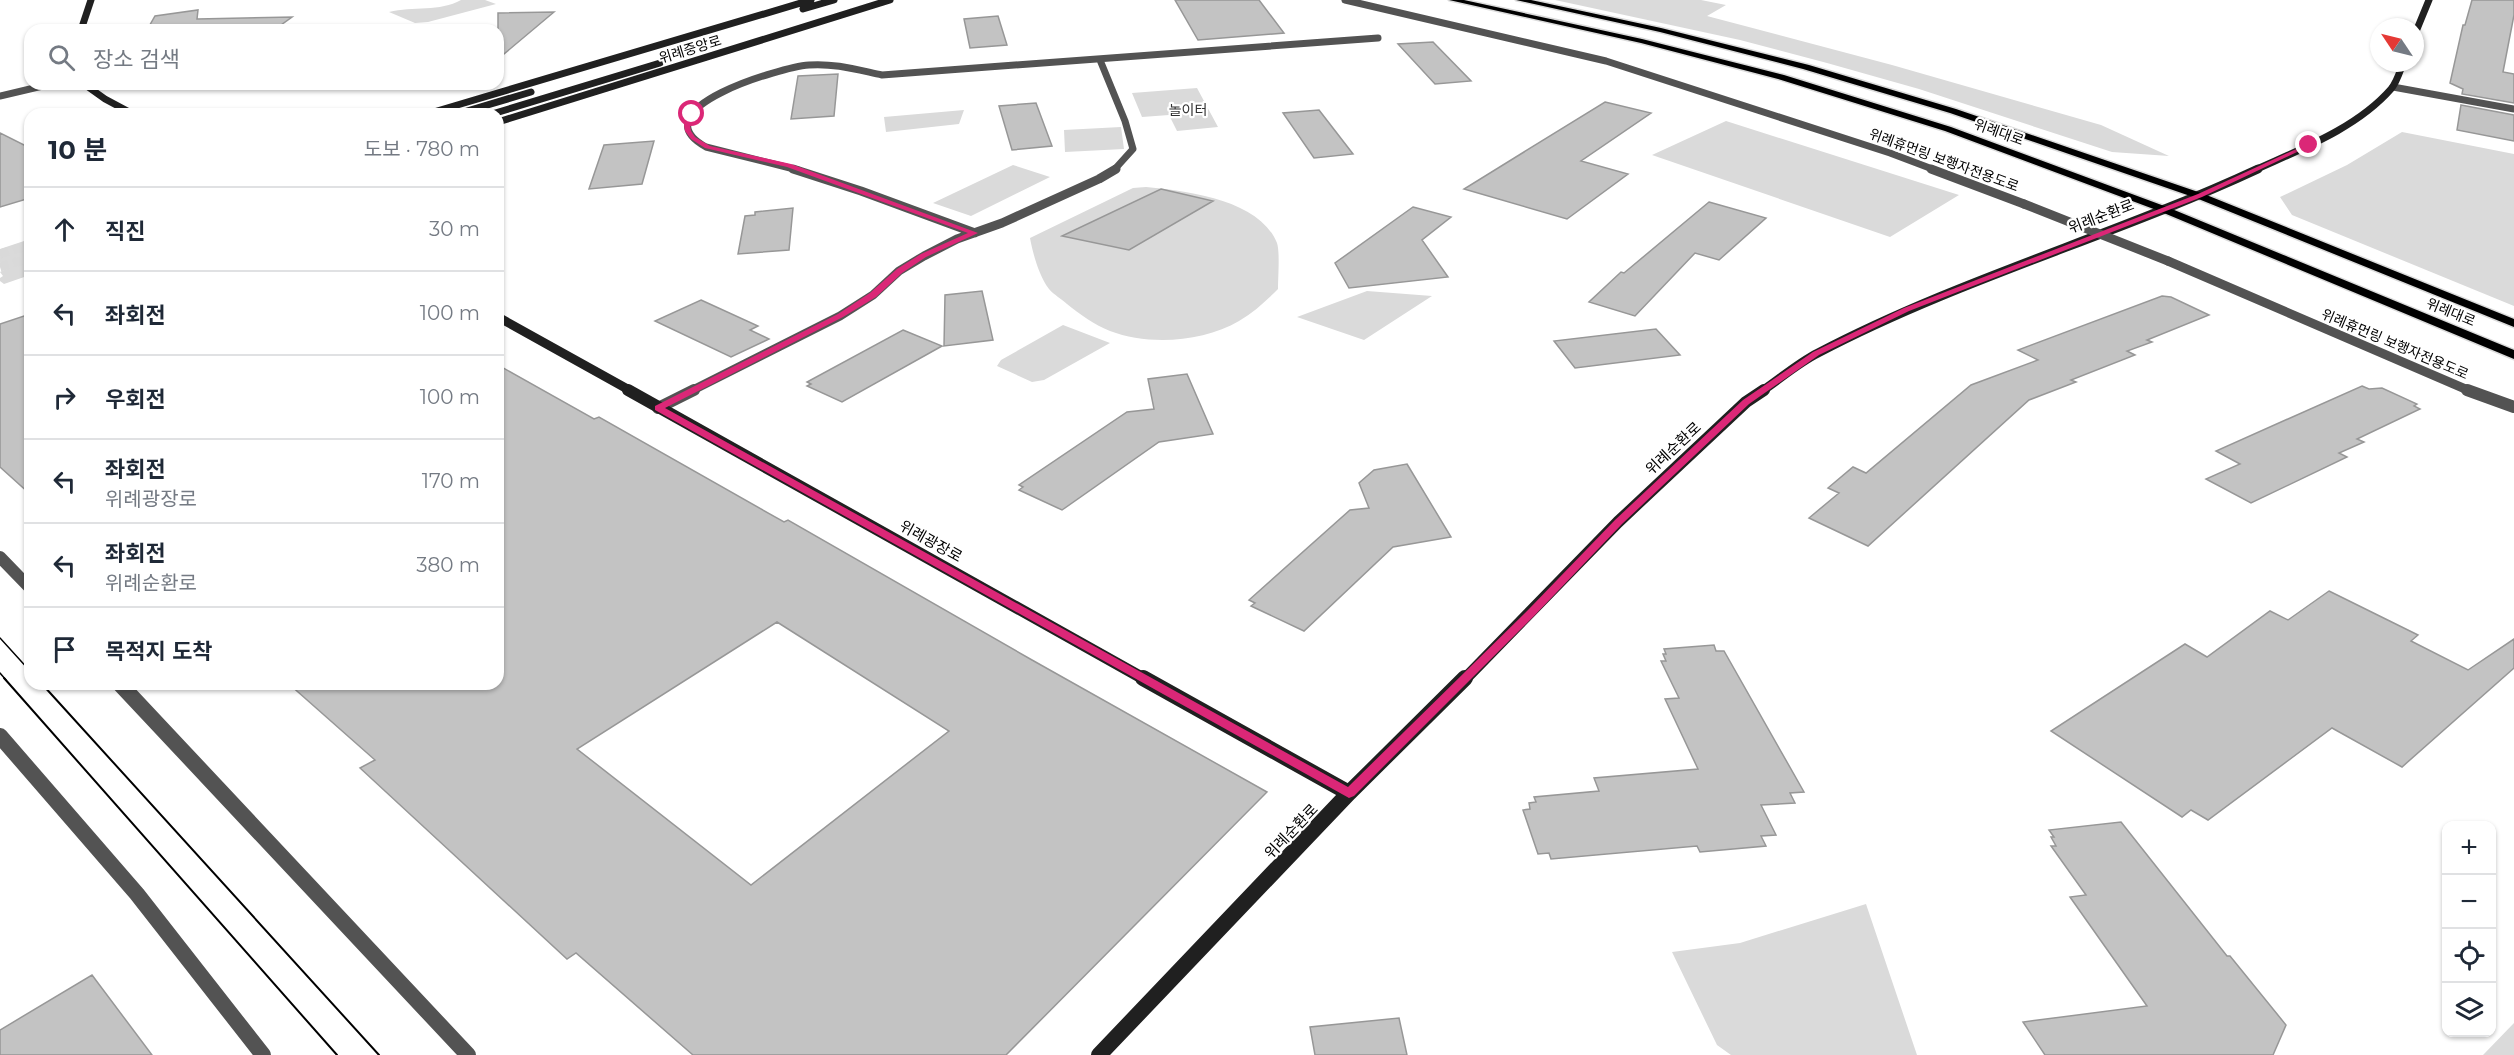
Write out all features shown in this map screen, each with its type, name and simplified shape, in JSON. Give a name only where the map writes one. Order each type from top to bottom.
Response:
[{"type":"main road","name":"위례대로","points":[[1453,0],[1642,41],[1781,77],[1948,129],[2163,210],[2514,355]]},
{"type":"main road","name":"위례대로","points":[[1520,0],[1661,30],[1806,67],[1953,111],[2200,196],[2514,323]]},
{"type":"street","points":[[83,24],[91,0]]},
{"type":"street","name":"위례중앙로","points":[[447,108],[811,0]]},
{"type":"street","name":"위례중앙로","points":[[477,108],[834,0]]},
{"type":"street","name":"위례중앙로","points":[[504,110],[865,0]]},
{"type":"street","name":"위례중앙로","points":[[504,120],[890,0]]},
{"type":"street","name":"위례휴먼링 보행자전용도로","points":[[1345,0],[1606,61],[1890,153],[2168,261],[2472,392],[2514,407]]},
{"type":"street","points":[[2422,18],[2429,0]]},
{"type":"street","points":[[975,233],[789,166],[708,147],[693,138],[688,131],[689,119],[696,108],[727,90],[758,78],[799,67],[831,65],[882,75],[1378,38]]},
{"type":"street","points":[[658,408],[840,316],[873,295],[900,271],[924,256],[975,233],[1002,224],[1099,180],[1116,169],[1133,149],[1125,121],[1100,60]]},
{"type":"street","name":"위례순환로","points":[[1099,1055],[1349,793],[1532,613],[1618,522],[1746,402],[1816,354],[1907,310],[2200,196],[2309,145],[2364,114],[2393,87],[2399,72]]},
{"type":"street","points":[[2393,87],[2514,109]]},
{"type":"street","points":[[0,96],[26,90]]},
{"type":"street","points":[[92,90],[122,108]]},
{"type":"street","name":"위례광장로","points":[[504,320],[1349,793]]},
{"type":"street","points":[[0,556],[24,582]]},
{"type":"street","points":[[126,690],[468,1055]]},
{"type":"street","points":[[0,736],[137,894],[263,1055]]},
{"type":"green space","points":[[461,0],[485,0],[496,4],[428,22],[415,23],[389,12],[444,6]]},
{"type":"green space","points":[[1555,0],[1701,0],[1726,5],[1707,16],[1892,65],[2101,125],[2169,156],[2112,152],[1919,89],[1827,63],[1740,40]]},
{"type":"green space","name":"놀이터","points":[[1197,88],[1218,127],[1177,131],[1169,115],[1142,117],[1132,93]]},
{"type":"green space","points":[[964,110],[959,124],[886,132],[884,117]]},
{"type":"green space","points":[[1726,121],[1959,195],[1890,237],[1652,155]]},
{"type":"green space","points":[[1121,127],[1124,149],[1065,152],[1064,130]]},
{"type":"green space","points":[[2402,132],[2514,154],[2514,306],[2292,215],[2280,197],[2347,165]]},
{"type":"green space","points":[[1013,165],[1050,177],[971,216],[933,203]]},
{"type":"green space","points":[[1146,187],[1181,191],[1220,200],[1255,216],[1268,228],[1277,243],[1278,289],[1250,314],[1225,328],[1209,334],[1176,340],[1125,336],[1099,326],[1072,308],[1045,284],[1030,238],[1133,188]]},
{"type":"green space","points":[[24,241],[24,277],[4,284],[0,281],[3,276],[0,272],[8,268],[0,262],[0,249]]},
{"type":"green space","points":[[1367,291],[1432,296],[1364,340],[1297,317]]},
{"type":"green space","points":[[1063,325],[1110,343],[1044,380],[1032,382],[997,366],[1001,360]]},
{"type":"green space","points":[[1866,904],[1917,1055],[1731,1055],[1717,1045],[1672,952],[1740,943]]},
{"type":"green space","points":[[2514,1023],[2514,1055],[2483,1055]]},
{"type":"building","points":[[1175,0],[1259,0],[1284,33],[1198,40]]},
{"type":"building","points":[[2472,0],[2514,0],[2514,15],[2503,72],[2514,74],[2514,103],[2462,94],[2463,89],[2450,83],[2463,25],[2465,25]]},
{"type":"building","points":[[198,10],[197,19],[292,17],[282,24],[150,24],[155,16]]},
{"type":"building","points":[[554,12],[504,54],[504,24],[498,24],[498,13]]},
{"type":"building","points":[[998,16],[1007,45],[970,48],[964,19]]},
{"type":"building","points":[[1433,42],[1471,81],[1435,84],[1398,44]]},
{"type":"building","points":[[838,74],[834,116],[791,119],[798,76]]},
{"type":"building","points":[[1605,102],[1651,113],[1581,161],[1628,174],[1567,219],[1464,189]]},
{"type":"building","points":[[1036,103],[1052,146],[1012,150],[999,106]]},
{"type":"building","points":[[2461,105],[2514,115],[2514,141],[2457,130]]},
{"type":"building","points":[[1319,110],[1353,154],[1314,158],[1283,113]]},
{"type":"building","points":[[0,133],[24,145],[24,200],[0,207]]},
{"type":"building","points":[[654,141],[642,184],[589,189],[604,145]]},
{"type":"building","points":[[1161,189],[1213,201],[1129,250],[1062,236]]},
{"type":"building","points":[[1709,202],[1766,218],[1719,260],[1695,253],[1635,316],[1589,302],[1621,272],[1624,273]]},
{"type":"building","points":[[1413,207],[1451,217],[1422,240],[1448,277],[1349,288],[1335,263]]},
{"type":"building","points":[[793,208],[789,250],[738,254],[745,216],[755,215],[755,212]]},
{"type":"building","points":[[982,291],[993,340],[944,346],[945,295]]},
{"type":"building","points":[[2162,296],[2171,297],[2209,315],[2147,340],[2152,342],[2127,351],[2135,355],[2071,380],[2076,382],[2029,400],[1868,546],[1809,518],[1839,493],[1828,488],[1853,467],[1866,473],[1971,385],[2038,360],[2018,350]]},
{"type":"building","points":[[701,300],[758,326],[750,330],[769,339],[731,357],[655,321]]},
{"type":"building","points":[[24,316],[24,489],[0,467],[0,324]]},
{"type":"building","points":[[1656,329],[1680,355],[1575,368],[1554,341]]},
{"type":"building","points":[[903,330],[942,346],[842,402],[807,386],[811,384],[807,382]]},
{"type":"building","points":[[504,368],[594,419],[599,417],[784,522],[788,520],[1267,792],[1006,1055],[693,1055],[576,953],[567,959],[360,768],[375,760],[296,690],[504,690]],"holes":[[[777,622],[949,731],[751,885],[577,749]]]},
{"type":"building","points":[[1187,374],[1213,434],[1159,442],[1062,510],[1019,490],[1023,487],[1019,485],[1127,412],[1154,409],[1148,379]]},
{"type":"building","points":[[2362,386],[2369,389],[2382,388],[2417,404],[2414,406],[2420,409],[2357,439],[2364,442],[2339,453],[2347,457],[2251,503],[2206,479],[2240,464],[2216,451]]},
{"type":"building","points":[[1407,464],[1451,537],[1393,547],[1304,631],[1251,606],[1255,603],[1249,600],[1350,510],[1369,508],[1359,483],[1374,470]]},
{"type":"building","points":[[2329,591],[2418,635],[2411,641],[2468,670],[2514,639],[2514,668],[2402,767],[2332,728],[2208,820],[2191,810],[2182,817],[2051,731],[2185,644],[2207,657],[2270,611],[2288,620]]},
{"type":"building","points":[[1714,645],[1716,651],[1724,651],[1804,792],[1790,793],[1795,803],[1761,805],[1776,835],[1761,836],[1766,846],[1700,852],[1697,846],[1551,859],[1549,853],[1538,854],[1523,810],[1530,809],[1529,803],[1536,802],[1534,797],[1599,791],[1594,778],[1698,769],[1665,699],[1679,698],[1661,661],[1666,661],[1663,654],[1666,654],[1664,649]]},
{"type":"building","points":[[2121,822],[2227,956],[2230,956],[2286,1025],[2273,1055],[2045,1055],[2023,1022],[2147,1006],[2070,897],[2086,895],[2051,846],[2056,846],[2049,830]]},
{"type":"building","points":[[92,975],[152,1055],[0,1055],[0,1030]]},
{"type":"building","points":[[1399,1018],[1407,1055],[1315,1055],[1310,1027]]},
{"type":"tunnel","points":[[0,254],[24,247]]},
{"type":"tunnel","points":[[0,267],[24,260]]},
{"type":"tram line","points":[[0,638],[24,664]]},
{"type":"tram line","points":[[0,673],[6,680]]},
{"type":"tram line","points":[[4,678],[337,1055]]},
{"type":"tram line","points":[[47,690],[379,1055]]},
{"type":"route","points":[[692,114],[687,125],[688,131],[693,138],[708,147],[789,166],[975,233],[957,239],[924,256],[900,271],[873,295],[840,316],[658,408],[1349,793],[1532,613],[1618,522],[1746,402],[1816,354],[1907,310],[2200,196],[2309,145]]}]
